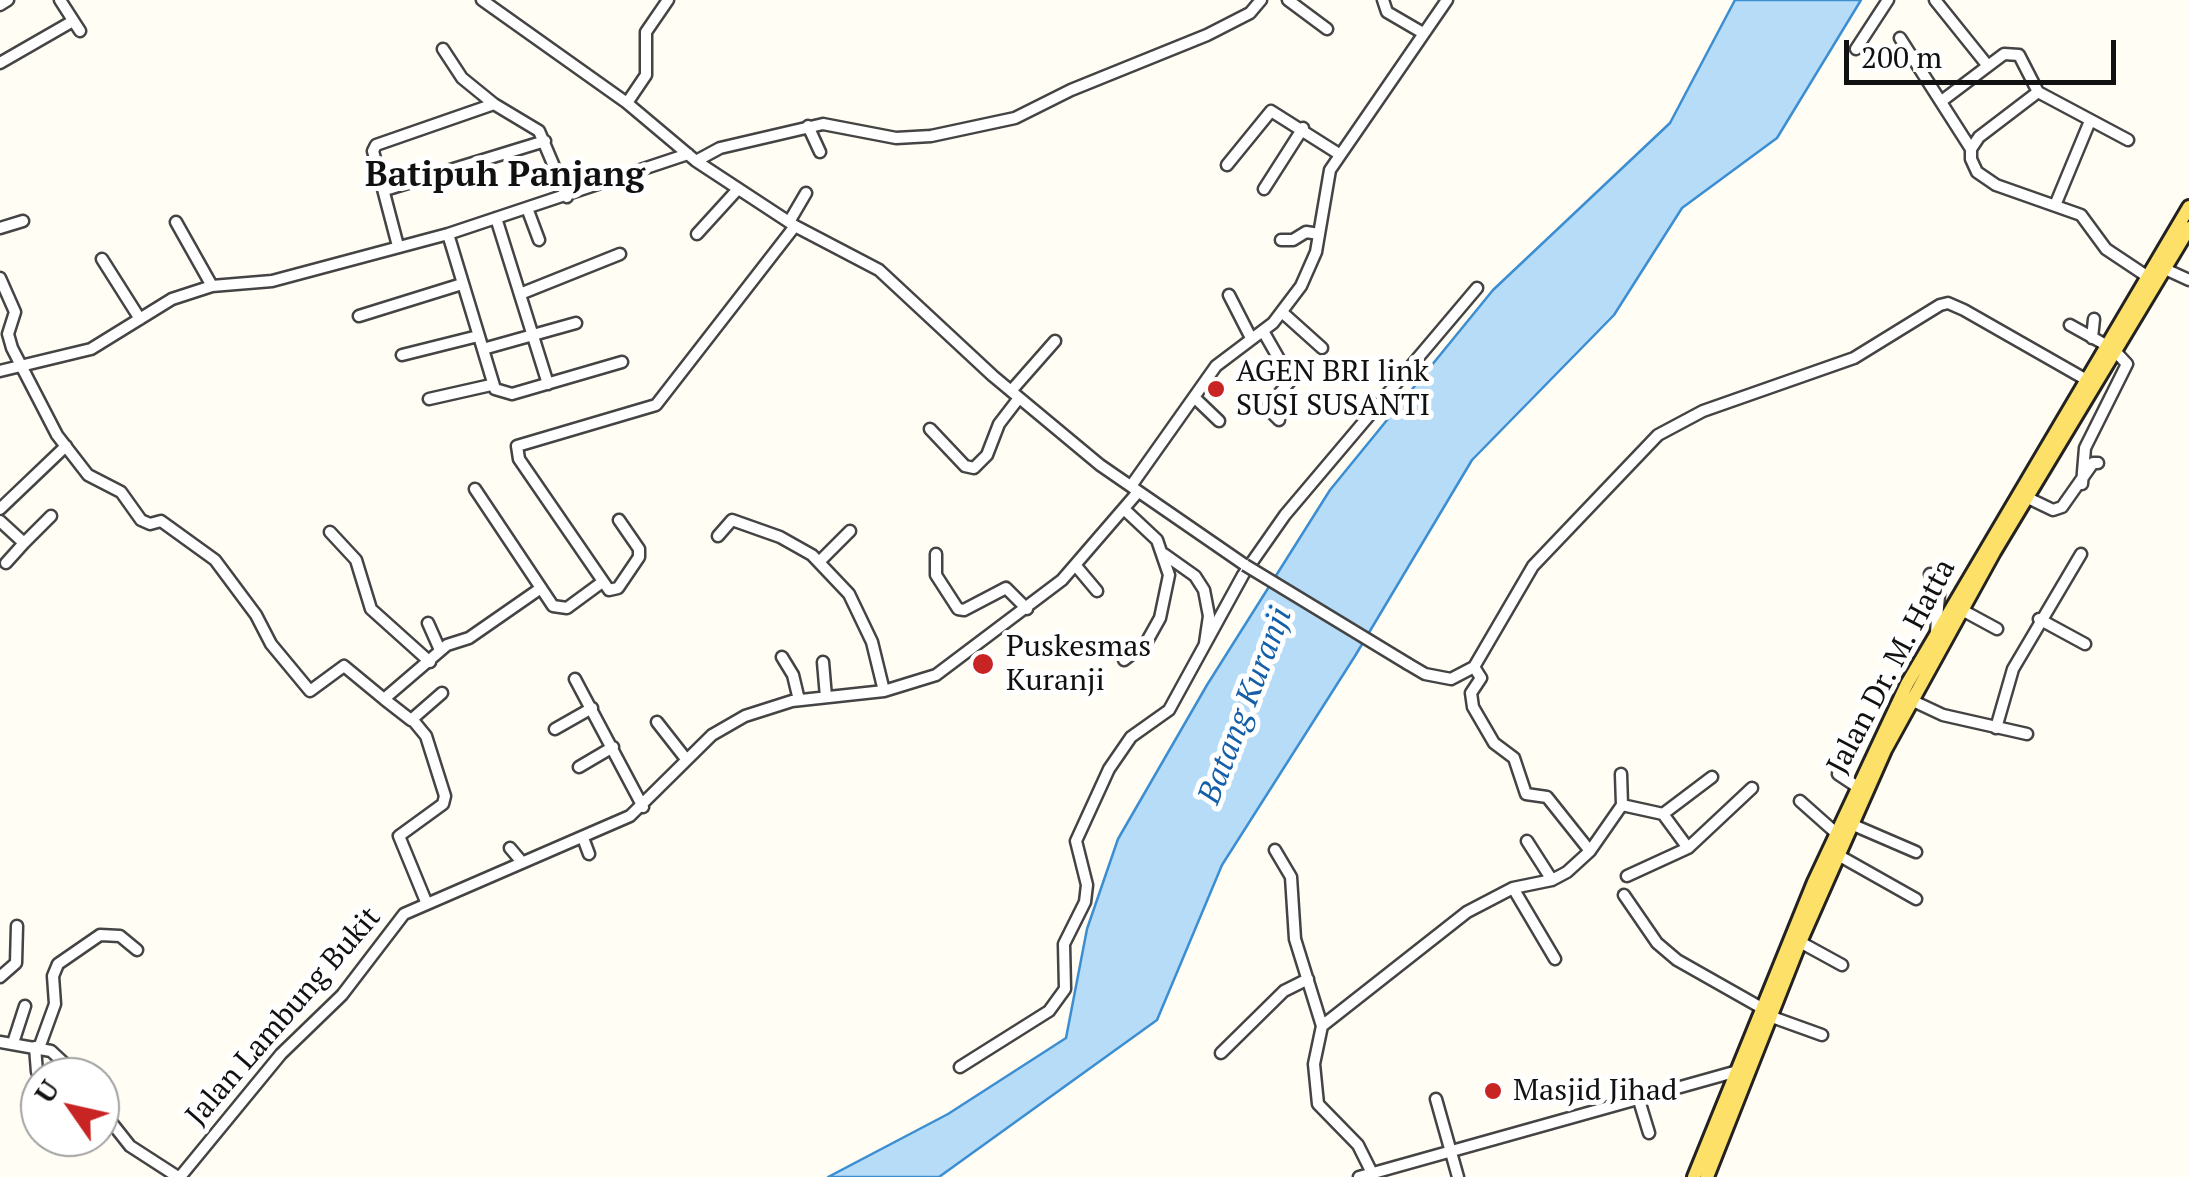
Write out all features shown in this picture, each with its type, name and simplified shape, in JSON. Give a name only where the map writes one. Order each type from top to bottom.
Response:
[{"type":"main road","name":"Jalan Dr. M. Hatta","points":[[1698,1177],[1836,833],[2189,207]]},
{"type":"main road","name":"Jalan Dr. M. Hatta","points":[[1698,1177],[1734,1072],[1800,942],[1851,824],[1859,790],[1936,633],[2085,380],[2189,228]]},
{"type":"street","points":[[0,5],[8,0]]},
{"type":"street","points":[[0,62],[76,26],[60,0]]},
{"type":"street","points":[[482,0],[627,103],[692,158],[792,224],[879,270],[1015,394],[1134,489],[1245,565],[1425,674],[1451,679],[1474,666],[1533,566],[1658,435],[1703,412],[1854,358],[1948,302],[2085,380]]},
{"type":"street","points":[[627,103],[646,75],[646,32],[668,0]]},
{"type":"street","points":[[0,371],[91,349],[172,300],[212,286],[272,280],[448,234],[720,148],[808,126],[836,124],[896,138],[969,130],[1014,118],[1070,90],[1207,35],[1250,14],[1261,0]]},
{"type":"street","points":[[1288,0],[1327,28]]},
{"type":"street","points":[[1383,0],[1388,12],[1424,33]]},
{"type":"street","name":"Jalan Lambung Bukit","points":[[179,1177],[280,1054],[342,994],[404,914],[468,890],[520,861],[582,838],[643,807],[686,759],[727,725],[799,700],[884,691],[936,676],[1027,609],[1076,566],[1125,510],[1134,489],[1216,366],[1283,313],[1310,270],[1324,187],[1340,154],[1447,0]]},
{"type":"street","points":[[1856,49],[1888,0]]},
{"type":"street","points":[[1936,0],[1988,66]]},
{"type":"street","points":[[1900,38],[1943,100],[1971,149],[1973,165],[1984,178],[2081,215],[2106,249],[2148,276]]},
{"type":"street","points":[[444,48],[462,78],[494,104],[539,131],[567,197]]},
{"type":"street","points":[[1943,100],[2004,54],[2019,55],[2038,92],[2128,140]]},
{"type":"street","points":[[1971,149],[2008,113],[2038,92]]},
{"type":"street","points":[[398,246],[373,152],[376,145],[494,104]]},
{"type":"street","points":[[1228,165],[1268,112],[1276,111],[1340,154]]},
{"type":"street","points":[[2056,203],[2090,121]]},
{"type":"street","points":[[808,126],[820,152]]},
{"type":"street","points":[[1264,188],[1303,128]]},
{"type":"street","points":[[384,190],[545,141]]},
{"type":"street","points":[[697,234],[738,189]]},
{"type":"street","points":[[619,520],[639,549],[639,557],[618,588],[609,590],[519,459],[518,446],[656,405],[792,224],[806,192]]},
{"type":"street","points":[[527,208],[539,240]]},
{"type":"street","points":[[496,218],[548,384]]},
{"type":"street","points":[[0,228],[23,221]]},
{"type":"street","points":[[176,222],[212,286]]},
{"type":"street","points":[[1281,240],[1293,240],[1306,232],[1319,234]]},
{"type":"street","points":[[448,234],[491,384],[506,395],[622,362]]},
{"type":"street","points":[[520,294],[620,254]]},
{"type":"street","points":[[102,259],[140,319]]},
{"type":"street","points":[[2165,268],[2189,280]]},
{"type":"street","points":[[0,278],[15,312],[8,334],[19,365],[47,421],[93,480],[121,492],[141,520],[150,524],[161,520],[215,560],[256,614],[271,644],[310,690],[344,666],[412,719],[426,736],[445,796],[443,804],[400,836],[427,904]]},
{"type":"street","points":[[359,316],[462,284]]},
{"type":"street","points":[[960,1067],[1049,1011],[1065,988],[1064,944],[1086,902],[1088,885],[1076,841],[1114,760],[1131,738],[1170,710],[1243,575],[1285,515],[1477,288]]},
{"type":"street","points":[[1229,295],[1252,338]]},
{"type":"street","points":[[1283,313],[1322,348]]},
{"type":"street","points":[[2092,338],[2094,319]]},
{"type":"street","points":[[483,349],[576,323]]},
{"type":"street","points":[[2070,325],[2110,348],[2127,364],[2085,448],[2082,484]]},
{"type":"street","points":[[1263,331],[1291,380],[1267,408],[1279,420]]},
{"type":"street","points":[[402,356],[478,336]]},
{"type":"street","points":[[930,429],[966,467],[974,468],[987,455],[1015,394],[1055,341]]},
{"type":"street","points":[[429,399],[491,384]]},
{"type":"street","points":[[1195,398],[1219,421]]},
{"type":"street","points":[[0,508],[66,446]]},
{"type":"street","points":[[2028,498],[2057,510],[2082,484],[2092,463],[2098,463]]},
{"type":"street","points":[[475,489],[553,606],[562,610],[601,583]]},
{"type":"street","points":[[1125,510],[1143,524],[1164,554],[1195,576],[1204,590],[1209,616],[1204,650]]},
{"type":"street","points":[[6,563],[51,516]]},
{"type":"street","points":[[0,520],[24,543]]},
{"type":"street","points":[[718,536],[732,520],[780,537],[819,562],[849,594],[872,642],[884,691]]},
{"type":"street","points":[[819,562],[850,531]]},
{"type":"street","points":[[330,532],[356,560],[371,609],[430,662]]},
{"type":"street","points":[[936,554],[936,575],[958,609],[964,610],[1006,588],[1027,609]]},
{"type":"street","points":[[1124,660],[1146,643],[1160,618],[1169,585],[1164,554]]},
{"type":"street","points":[[1996,728],[2013,669],[2080,554]]},
{"type":"street","points":[[1076,566],[1097,591]]},
{"type":"street","points":[[1930,574],[1939,595],[1936,633]]},
{"type":"street","points":[[384,699],[440,650],[469,638],[541,588]]},
{"type":"street","points":[[1962,610],[1997,629]]},
{"type":"street","points":[[2039,619],[2085,644]]},
{"type":"street","points":[[428,623],[440,650]]},
{"type":"street","points":[[782,657],[793,674],[799,700]]},
{"type":"street","points":[[822,662],[826,697]]},
{"type":"street","points":[[1474,666],[1481,678],[1471,693],[1473,707],[1494,743],[1514,758],[1525,792],[1549,799],[1590,851]]},
{"type":"street","points":[[575,680],[643,807]]},
{"type":"street","points":[[412,719],[442,694]]},
{"type":"street","points":[[1911,700],[1943,715],[2027,734]]},
{"type":"street","points":[[554,729],[592,708]]},
{"type":"street","points":[[657,722],[686,759]]},
{"type":"street","points":[[579,767],[613,747]]},
{"type":"street","points":[[1322,1026],[1467,912],[1513,888],[1552,880],[1590,851],[1622,805],[1621,774]]},
{"type":"street","points":[[1838,774],[1859,790]]},
{"type":"street","points":[[1663,814],[1712,777]]},
{"type":"street","points":[[1627,876],[1688,848],[1752,788]]},
{"type":"street","points":[[1800,801],[1836,833]]},
{"type":"street","points":[[1622,805],[1663,814],[1688,848]]},
{"type":"street","points":[[1851,824],[1916,852]]},
{"type":"street","points":[[582,838],[589,854]]},
{"type":"street","points":[[1527,842],[1552,880]]},
{"type":"street","points":[[510,848],[520,861]]},
{"type":"street","points":[[1274,850],[1291,876],[1295,939],[1322,1026],[1314,1064],[1318,1104],[1358,1145],[1372,1173]]},
{"type":"street","points":[[1838,855],[1916,899]]},
{"type":"street","points":[[1513,888],[1555,959]]},
{"type":"street","points":[[1624,895],[1656,943],[1677,960],[1766,1012],[1822,1035]]},
{"type":"street","points":[[0,977],[16,963],[17,926]]},
{"type":"street","points":[[37,1057],[55,1004],[52,976],[58,964],[100,935],[120,936],[137,950]]},
{"type":"street","points":[[1800,942],[1842,966]]},
{"type":"street","points":[[1221,1053],[1284,991],[1308,980]]},
{"type":"street","points":[[25,1006],[4,1044],[37,1048],[60,1057]]},
{"type":"street","points":[[1359,1177],[1450,1150],[1483,1132],[1734,1072]]},
{"type":"street","points":[[1638,1097],[1649,1134]]},
{"type":"street","points":[[1436,1099],[1458,1177]]},
{"type":"street","points":[[120,1133],[130,1146],[179,1177]]},
{"type":"water","name":"Batang Kuranji","points":[[1735,0],[1861,0],[1777,138],[1682,208],[1614,315],[1472,460],[1355,656],[1222,865],[1157,1020],[939,1177],[828,1177],[948,1114],[1066,1038],[1087,929],[1118,839],[1207,685],[1330,490],[1493,290],[1670,123]]},
{"type":"place","name":"AGEN BRI link SUSI SUSANTI","points":[[1216,389]]},
{"type":"place","name":"Puskesmas Kuranji","points":[[983,664]]},
{"type":"place","name":"Masjid Jihad","points":[[1493,1091]]},
{"type":"district","name":"Batipuh Panjang","points":[[505,176]]}]
